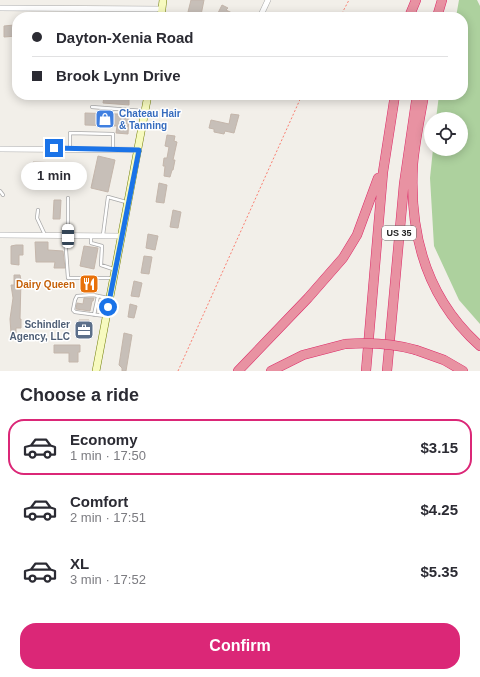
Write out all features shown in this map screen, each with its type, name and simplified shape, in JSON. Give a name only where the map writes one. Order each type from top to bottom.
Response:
[{"type":"highway","points":[[411,12],[417,0]]},
{"type":"highway","points":[[414,12],[417,0]]},
{"type":"highway","points":[[438,12],[442,0]]},
{"type":"highway","points":[[443,12],[445,0]]},
{"type":"highway","points":[[361,371],[378,178],[384,124],[389,100]]},
{"type":"highway","name":"US 35","points":[[366,371],[383,172],[394,100]]},
{"type":"highway","name":"US 35","points":[[387,371],[403,191],[417,100]]},
{"type":"highway","points":[[423,100],[414,154],[413,177],[415,218],[420,249],[427,272],[438,294],[457,322],[480,346]]},
{"type":"highway","points":[[238,371],[308,298],[343,258],[357,235],[378,178]]},
{"type":"highway","points":[[271,371],[303,355],[345,344],[378,343],[398,345],[416,350],[440,358],[463,371]]},
{"type":"main road","points":[[162,12],[163,0]]},
{"type":"main road","points":[[96,371],[139,150],[147,100]]},
{"type":"street","points":[[262,12],[268,0]]},
{"type":"street","points":[[0,8],[162,9]]},
{"type":"street","points":[[0,149],[139,150]]},
{"type":"street","points":[[0,234],[45,236],[122,236]]},
{"type":"lane","points":[[92,107],[145,111]]},
{"type":"lane","points":[[70,149],[70,133],[113,134],[114,150]]},
{"type":"lane","points":[[0,191],[3,195]]},
{"type":"lane","points":[[103,236],[108,197],[129,202]]},
{"type":"lane","points":[[68,198],[66,275],[68,278],[114,278]]},
{"type":"lane","points":[[38,210],[37,218],[45,236]]},
{"type":"lane","points":[[91,236],[91,243],[102,246],[101,265],[116,270]]},
{"type":"lane","points":[[107,316],[75,312],[73,307],[78,296],[83,294],[110,298]]},
{"type":"lane","points":[[94,315],[98,296]]},
{"type":"path","points":[[342,12],[348,0]]},
{"type":"path","points":[[178,371],[300,100]]},
{"type":"green space","points":[[459,0],[477,0],[480,6],[480,324],[459,300],[434,246],[430,178],[432,156],[468,156],[468,112],[437,112],[438,100],[468,100],[468,12],[457,12]]},
{"type":"building","points":[[191,0],[204,0],[202,12],[188,12]]},
{"type":"building","points":[[222,5],[228,8],[226,10],[230,12],[218,12]]},
{"type":"building","points":[[12,25],[12,36],[4,37],[4,26]]},
{"type":"building","points":[[104,100],[129,100],[129,105],[103,103]]},
{"type":"building","points":[[85,113],[118,114],[117,116],[129,116],[128,134],[116,133],[117,126],[85,125]]},
{"type":"building","points":[[231,114],[239,115],[234,133],[225,131],[224,134],[214,132],[214,129],[209,128],[211,120],[229,124]]},
{"type":"building","points":[[167,135],[175,136],[174,141],[177,142],[173,160],[175,160],[173,170],[170,177],[164,176],[165,166],[163,166],[164,158],[167,158],[169,147],[165,146]]},
{"type":"building","points":[[98,156],[115,160],[108,192],[91,188]]},
{"type":"building","points":[[33,162],[60,163],[60,167],[70,167],[71,189],[49,186],[49,173],[32,173]]},
{"type":"building","points":[[159,183],[167,185],[164,203],[156,202]]},
{"type":"building","points":[[54,200],[61,200],[60,219],[53,219]]},
{"type":"building","points":[[173,210],[181,212],[178,228],[170,227]]},
{"type":"building","points":[[148,234],[158,236],[155,250],[146,248]]},
{"type":"building","points":[[35,242],[48,242],[48,250],[63,251],[65,268],[54,268],[55,262],[36,262]]},
{"type":"building","points":[[23,245],[23,255],[19,255],[19,265],[11,264],[11,246]]},
{"type":"building","points":[[84,246],[98,248],[94,269],[80,266]]},
{"type":"building","points":[[144,256],[152,257],[149,274],[141,273]]},
{"type":"building","points":[[14,275],[20,275],[21,280],[21,328],[16,328],[16,333],[11,333],[10,319],[13,298],[11,285],[14,285]]},
{"type":"building","points":[[134,281],[142,283],[139,297],[131,296]]},
{"type":"building","points":[[84,298],[94,298],[90,311],[76,309],[77,303],[83,304]]},
{"type":"building","points":[[130,304],[137,306],[134,318],[128,317]]},
{"type":"building","points":[[79,320],[89,320],[89,326],[86,326],[86,330],[84,330],[84,338],[77,338],[77,333],[79,333]]},
{"type":"building","points":[[124,333],[132,335],[126,371],[122,371],[122,368],[119,365]]},
{"type":"building","points":[[54,345],[80,345],[78,362],[69,362],[69,353],[54,353]]},
{"type":"place","name":"Chateau Hair & Tanning","points":[[105,119]]},
{"type":"place","name":"Dairy Queen","points":[[89,284]]},
{"type":"place","name":"Schindler Agency, LLC","points":[[84,330]]},
{"type":"route","points":[[54,148],[139,150],[108,307]]}]
